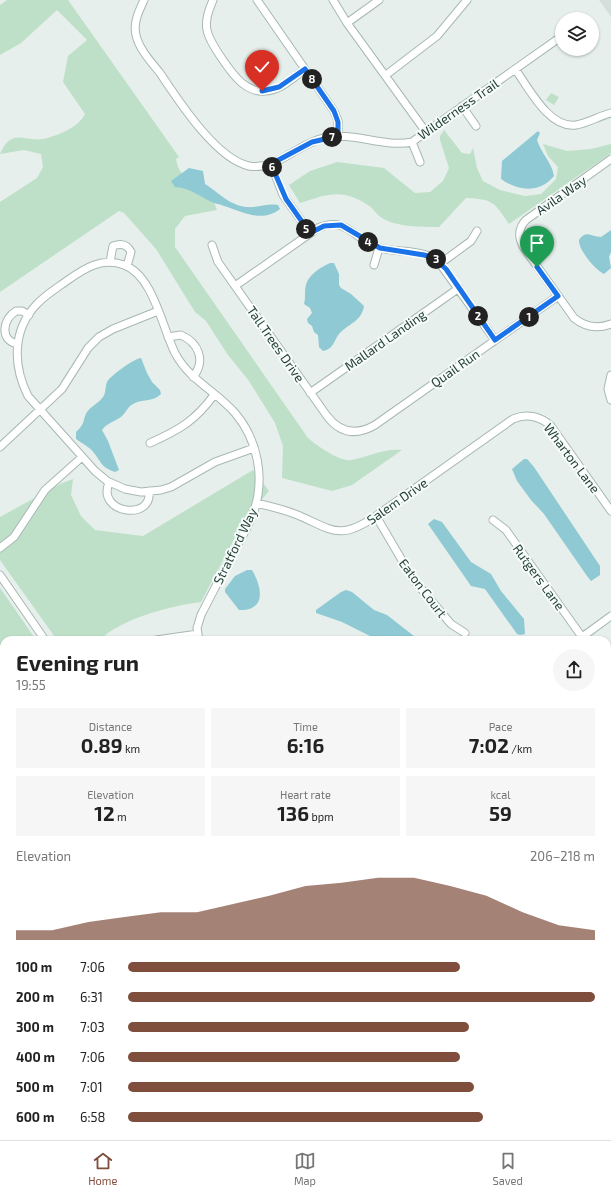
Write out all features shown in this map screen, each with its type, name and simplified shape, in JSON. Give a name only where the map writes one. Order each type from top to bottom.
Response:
[{"type":"street","name":"Wilderness Trail","points":[[144,0],[136,17],[135,30],[137,39],[194,122],[228,155],[237,161],[255,166],[271,164],[312,142],[338,136],[399,144],[412,142],[555,41]]},
{"type":"street","points":[[213,0],[206,19],[208,34],[231,70],[242,84],[258,91],[272,90],[305,69]]},
{"type":"street","points":[[257,0],[334,111],[338,122],[338,136]]},
{"type":"street","points":[[333,0],[347,23],[426,132]]},
{"type":"street","points":[[347,23],[379,0]]},
{"type":"street","points":[[386,75],[437,36],[467,0]]},
{"type":"street","points":[[515,69],[548,114],[560,123],[576,125],[611,113]]},
{"type":"street","points":[[462,106],[476,126]]},
{"type":"street","points":[[412,142],[420,162]]},
{"type":"street","name":"Avila Way","points":[[611,159],[530,217],[521,228],[520,238],[523,245],[574,318],[582,324],[593,327],[611,324]]},
{"type":"street","points":[[271,164],[286,199],[310,233]]},
{"type":"street","points":[[235,286],[310,233],[324,226],[341,225],[380,248],[424,255],[434,258],[441,263],[495,340]]},
{"type":"street","points":[[441,263],[471,241],[477,232]]},
{"type":"street","points":[[110,262],[113,246],[123,244],[127,246],[130,252],[127,266],[110,262],[93,264],[42,299],[29,315],[22,328],[17,344],[17,364],[22,384],[28,396],[82,457],[109,482],[125,489],[149,491],[171,487],[215,462],[254,448]]},
{"type":"street","name":"Tall Trees Drive","points":[[212,246],[218,262],[331,422],[342,430],[350,432]]},
{"type":"street","points":[[374,266],[380,248]]},
{"type":"street","name":"Stratford Way","points":[[127,266],[134,270],[143,279],[177,356],[193,377],[239,418],[250,435],[260,478],[256,503],[248,524],[201,615],[198,636]]},
{"type":"street","name":"Mallard Landing","points":[[310,393],[459,288]]},
{"type":"street","name":"Quail Run","points":[[350,432],[362,432],[375,425],[558,296]]},
{"type":"street","points":[[17,344],[12,343],[6,338],[4,334],[5,324],[16,311],[22,311],[29,315]]},
{"type":"street","points":[[0,447],[68,381],[88,348],[99,337],[113,329],[158,311]]},
{"type":"street","points":[[168,337],[181,335],[190,340],[196,348],[200,357],[200,365],[193,377]]},
{"type":"street","points":[[611,375],[608,389],[611,400]]},
{"type":"street","points":[[150,443],[186,426],[201,412],[214,395]]},
{"type":"street","name":"Wharton Lane","points":[[525,416],[540,418],[551,426],[611,510]]},
{"type":"street","name":"Salem Drive","points":[[256,503],[285,511],[335,531],[356,528],[376,516],[506,424],[516,418],[525,416]]},
{"type":"street","points":[[0,548],[14,537],[45,490],[82,457]]},
{"type":"street","points":[[109,482],[106,492],[108,499],[115,505],[124,509],[137,510],[145,506],[149,502],[149,491]]},
{"type":"street","name":"Eaton Court","points":[[376,516],[413,579],[451,624],[465,633]]},
{"type":"street","name":"Rutgers Lane","points":[[493,520],[506,530],[579,636]]},
{"type":"street","points":[[0,575],[42,636]]},
{"type":"street","points":[[583,636],[611,616]]},
{"type":"shaded area","points":[[599,0],[611,0],[611,17]]},
{"type":"shaded area","points":[[0,588],[33,636],[0,636]]},
{"type":"green space","points":[[7,0],[68,0],[179,157],[176,159],[181,173],[203,188],[212,197],[217,210],[185,216],[175,229],[175,247],[308,438],[328,452],[346,460],[358,459],[389,450],[402,450],[352,485],[332,491],[282,478],[283,446],[275,423],[249,381],[228,355],[206,321],[195,312],[156,249],[124,213],[119,211],[0,292],[0,202],[37,178],[43,167],[41,154],[24,150],[0,154],[4,146],[14,138],[49,138],[67,131],[82,119],[85,114],[63,82],[68,56],[87,40],[57,10],[21,43],[0,55],[0,5]]},
{"type":"green space","points":[[551,93],[559,97],[554,105],[546,100]]},
{"type":"green space","points":[[444,130],[462,153],[470,154],[473,148],[477,168],[483,181],[500,190],[525,196],[541,194],[556,179],[558,167],[548,156],[543,144],[567,151],[591,149],[611,144],[611,153],[509,224],[496,206],[482,199],[466,198],[439,227],[417,227],[388,221],[378,215],[370,206],[350,196],[334,194],[300,203],[289,185],[310,171],[337,162],[384,168],[415,193],[430,192],[443,181],[449,168],[440,140],[440,136]]},
{"type":"green space","points":[[253,470],[269,491],[243,522],[201,602],[176,606],[148,614],[120,626],[104,636],[54,636],[0,560],[0,517],[62,483],[73,479],[71,495],[81,516],[95,530],[143,536]]},
{"type":"green space","points":[[0,588],[33,636],[0,636]]},
{"type":"water","points":[[538,131],[540,133],[537,140],[553,171],[554,176],[548,182],[536,188],[529,189],[515,186],[501,179],[502,161]]},
{"type":"water","points":[[189,168],[203,171],[205,184],[235,204],[251,207],[278,205],[280,209],[266,215],[252,215],[214,203],[180,187],[175,187],[171,181]]},
{"type":"water","points":[[611,230],[611,252],[609,257],[611,268],[604,274],[600,272],[588,259],[581,249],[579,240],[587,234],[601,237]]},
{"type":"water","points":[[330,263],[334,263],[339,274],[339,285],[341,288],[351,294],[364,306],[358,319],[339,334],[327,350],[323,351],[319,347],[318,335],[308,323],[307,319],[312,313],[310,308],[304,304],[305,290],[309,278],[319,269]]},
{"type":"water","points":[[141,358],[152,382],[160,390],[161,394],[158,397],[133,404],[122,416],[107,425],[102,430],[108,441],[119,470],[115,472],[104,466],[88,447],[76,439],[76,432],[83,424],[87,412],[105,394],[109,379],[128,364]]},
{"type":"water","points":[[524,459],[527,459],[534,467],[600,566],[600,575],[591,581],[544,514],[517,481],[512,469]]},
{"type":"water","points":[[434,519],[442,522],[471,562],[491,574],[501,591],[524,619],[525,634],[517,634],[485,589],[471,586],[428,524]]},
{"type":"water","points":[[247,570],[252,570],[260,590],[260,597],[254,607],[239,610],[225,592],[225,589],[235,576]]},
{"type":"water","points":[[346,590],[352,592],[374,610],[387,615],[414,636],[370,636],[342,622],[316,613],[316,610]]},
{"type":"route","points":[[262,91],[272,90],[279,87],[305,69],[337,117],[339,128],[338,136],[319,139],[271,164],[286,199],[310,233],[329,224],[341,225],[355,232],[369,243],[380,248],[430,256],[434,258],[446,269],[495,340],[558,296],[537,267]]}]
